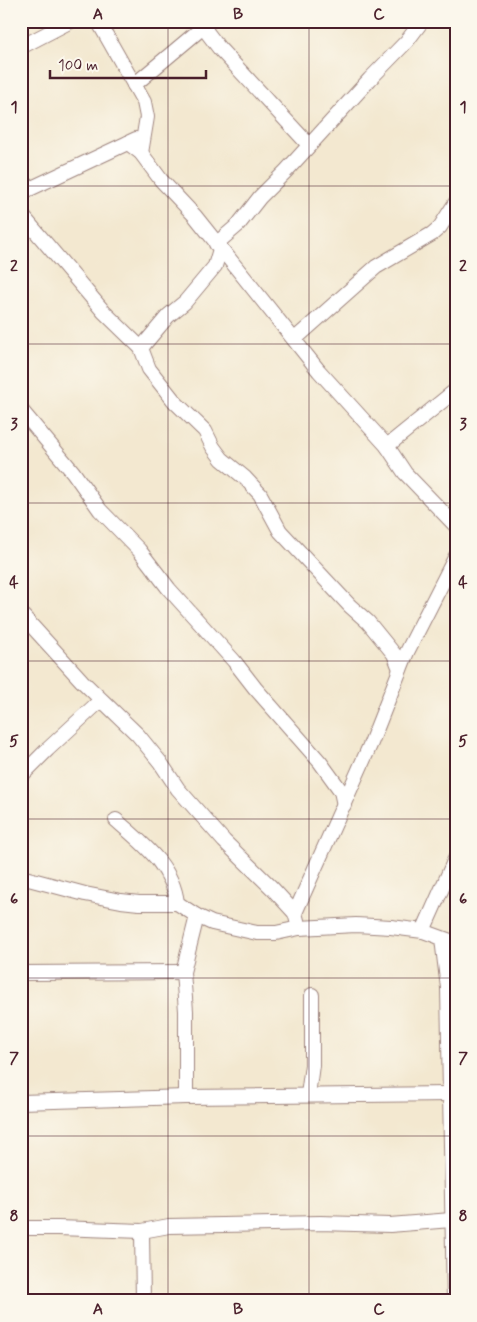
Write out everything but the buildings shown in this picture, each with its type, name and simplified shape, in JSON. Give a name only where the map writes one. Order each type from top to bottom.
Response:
[{"type":"street","points":[[21,47],[71,21]]},
{"type":"street","points":[[98,21],[144,102],[148,117],[141,153]]},
{"type":"street","points":[[140,348],[168,316],[185,302],[215,266],[218,246],[238,225],[260,197],[330,124],[422,21]]},
{"type":"street","points":[[134,85],[206,24],[219,48],[309,145]]},
{"type":"street","points":[[21,192],[143,135]]},
{"type":"street","points":[[128,143],[141,153],[150,167],[195,216],[319,370],[386,446],[405,473],[456,526]]},
{"type":"street","points":[[295,339],[376,267],[432,234],[440,227],[456,202]]},
{"type":"street","points":[[21,214],[104,312],[140,348],[149,369],[175,402],[205,431],[222,459],[245,478],[260,494],[280,531],[321,575],[400,653]]},
{"type":"street","points":[[215,266],[231,262]]},
{"type":"street","points":[[386,446],[456,390]]},
{"type":"street","points":[[21,410],[73,472],[100,510],[138,550],[169,589],[234,661],[255,688],[320,762],[341,791],[344,805]]},
{"type":"street","points":[[295,913],[371,743],[400,669],[400,653],[456,556]]},
{"type":"street","points":[[21,614],[101,700],[138,735],[160,762],[178,789],[224,841],[295,913],[300,928]]},
{"type":"street","points":[[21,776],[101,700]]},
{"type":"street","points":[[116,820],[152,852],[169,876],[175,890],[177,903]]},
{"type":"street","points":[[424,931],[456,857]]},
{"type":"street","points":[[21,877],[121,902],[139,904],[177,903],[212,923],[257,933],[276,933],[300,928],[356,925],[391,926],[424,931],[456,942]]},
{"type":"street","points":[[186,1097],[186,1011],[183,972],[197,916]]},
{"type":"street","points":[[442,938],[452,984],[450,1094],[454,1301]]},
{"type":"street","points":[[21,973],[183,972]]},
{"type":"street","points":[[308,1095],[312,1065],[312,995]]},
{"type":"street","points":[[21,1102],[186,1097],[450,1094]]},
{"type":"street","points":[[21,1228],[142,1231],[169,1226],[320,1222],[390,1225],[451,1220]]},
{"type":"street","points":[[142,1231],[143,1301]]}]
